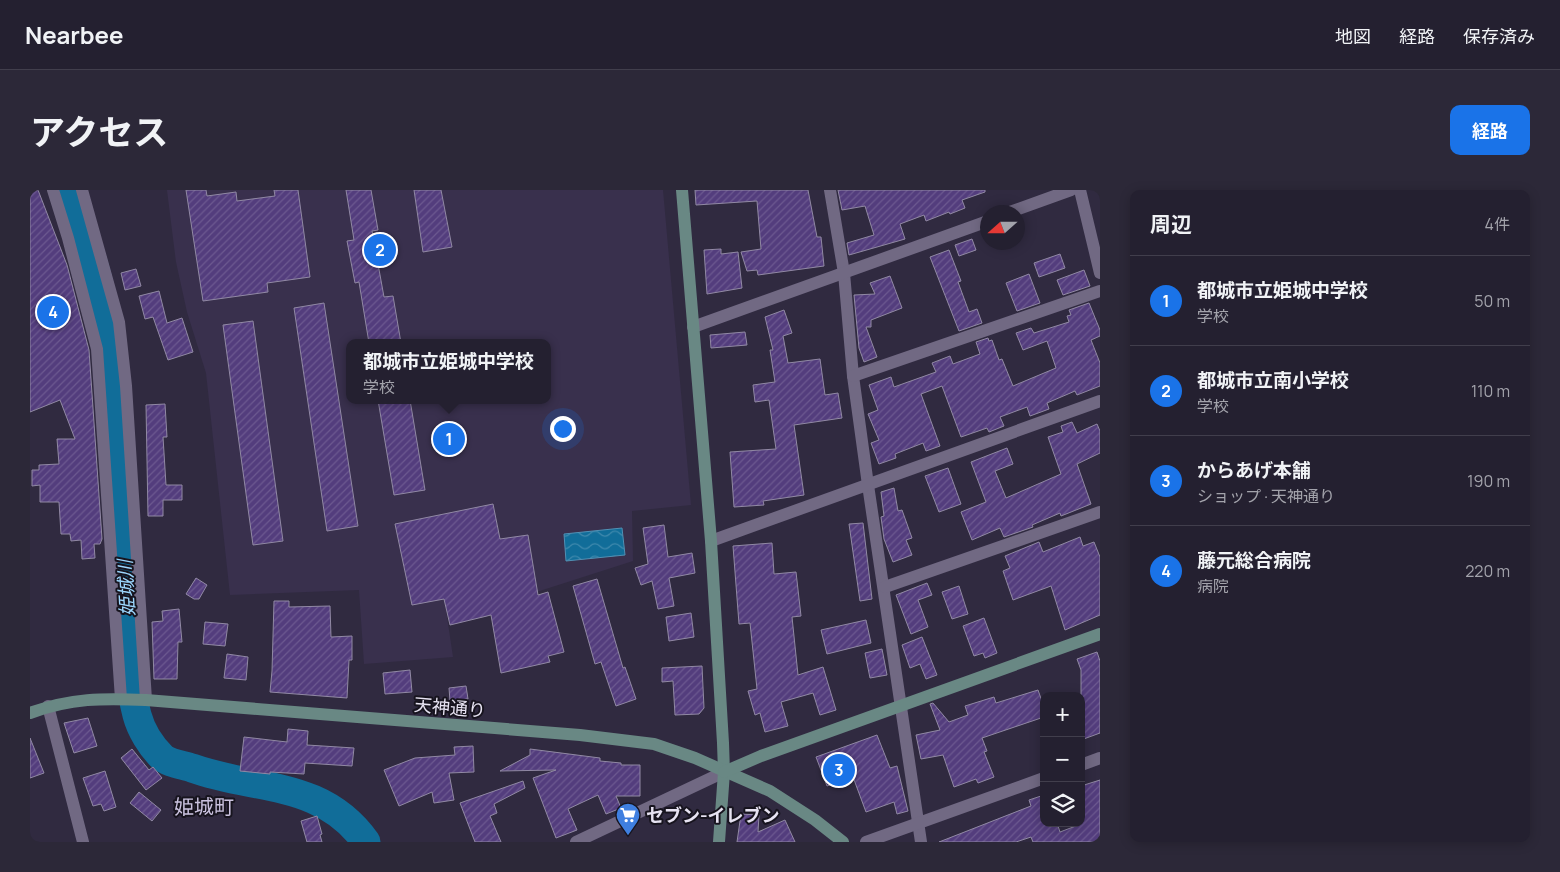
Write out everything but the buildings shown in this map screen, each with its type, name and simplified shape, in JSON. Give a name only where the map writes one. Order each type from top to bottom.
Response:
[{"type":"street","points":[[53,190],[68,238],[97,349],[122,699]]},
{"type":"street","points":[[82,190],[119,322],[126,386],[146,700]]},
{"type":"street","points":[[682,190],[711,541],[724,772],[719,842]]},
{"type":"street","points":[[830,190],[844,273],[853,376],[868,485],[885,587],[921,842]]},
{"type":"street","points":[[1025,207],[1071,190]]},
{"type":"street","points":[[1080,190],[1100,272]]},
{"type":"street","points":[[693,327],[980,224]]},
{"type":"street","points":[[853,376],[1100,291]]},
{"type":"street","points":[[711,541],[1100,401]]},
{"type":"street","points":[[885,587],[1100,512]]},
{"type":"street","points":[[576,842],[761,756],[1100,634]]},
{"type":"street","name":"天神通り","points":[[30,713],[48,706],[96,698],[146,700],[589,736],[654,744],[695,758],[770,791],[815,820],[843,842]]},
{"type":"street","points":[[48,706],[83,842]]},
{"type":"street","points":[[1085,763],[1100,758]]},
{"type":"street","points":[[866,842],[1040,779]]},
{"type":"shaded area","points":[[167,190],[663,190],[691,505],[632,511],[633,561],[524,596],[446,610],[453,657],[364,664],[359,590],[230,595],[206,373],[187,312],[176,262]]},
{"type":"water","points":[[622,528],[625,555],[566,561],[564,534]]},
{"type":"waterway","name":"姫城川","points":[[70,190],[93,263],[107,320],[119,462],[129,667],[133,699],[141,726],[154,748],[168,761],[216,775],[286,790],[308,797],[329,808],[349,822],[366,842]]},
{"type":"place","name":"都城市立南小学校","points":[[380,250]]},
{"type":"place","name":"藤元総合病院","points":[[53,312]]},
{"type":"place","name":"都城市立姫城中学校","points":[[449,439]]},
{"type":"place","name":"からあげ本舗","points":[[839,770]]},
{"type":"place","name":"セブン-イレブン","points":[[628,836]]},
{"type":"district","name":"姫城町","points":[[204,806]]}]
